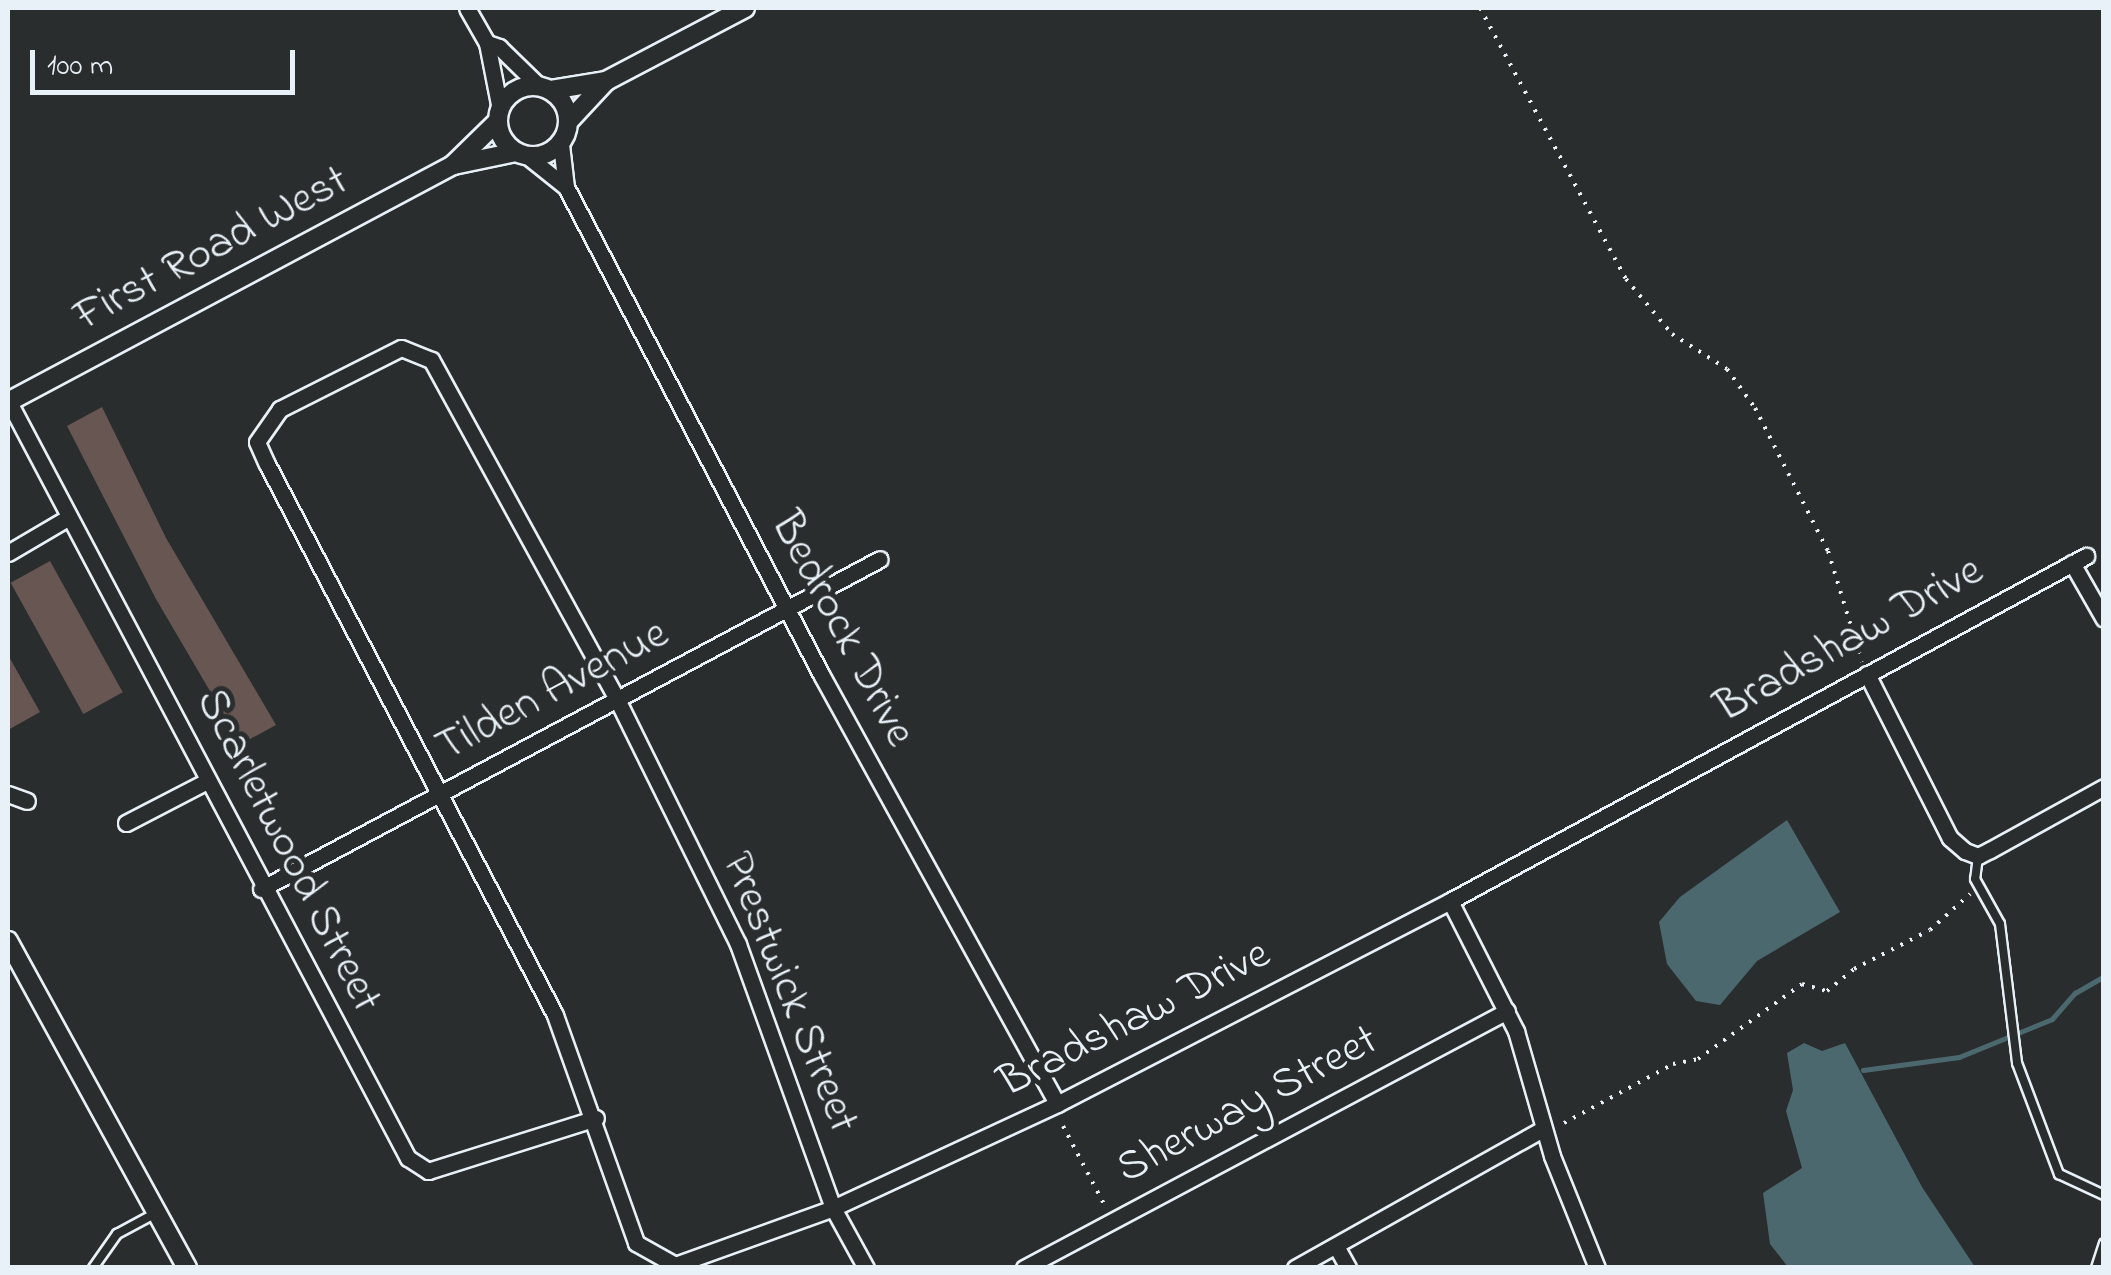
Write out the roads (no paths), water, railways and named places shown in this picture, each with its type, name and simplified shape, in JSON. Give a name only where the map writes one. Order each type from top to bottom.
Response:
[{"type":"street","points":[[466,8],[487,44],[499,115],[522,154]]},
{"type":"street","name":"First Road West","points":[[8,402],[453,165],[561,144],[569,121],[606,81],[745,8]]},
{"type":"street","points":[[487,44],[499,46],[545,88],[569,121]]},
{"type":"street","name":"First Road West","points":[[453,165],[499,115],[516,90],[606,81]]},
{"type":"street","name":"Bedrock Drive","points":[[561,144],[566,187],[786,608],[1057,1104]]},
{"type":"street","name":"Bedrock Drive","points":[[522,154],[566,187]]},
{"type":"street","name":"Prestwick Street","points":[[439,796],[257,442],[280,409],[401,348],[431,360],[618,701],[738,944],[833,1208],[866,1268]]},
{"type":"street","name":"Scarletwood Street","points":[[8,402],[260,889],[408,1158],[428,1170],[596,1118]]},
{"type":"street","points":[[8,552],[69,517]]},
{"type":"street","name":"Tilden Avenue","points":[[260,889],[880,559]]},
{"type":"street","name":"Bradshaw Drive","points":[[439,796],[556,1015],[596,1118],[636,1243],[674,1264],[833,1208],[1057,1104],[1450,901],[2079,560],[2104,619]]},
{"type":"street","points":[[1867,674],[1950,838],[1978,856],[2104,787]]},
{"type":"street","points":[[126,823],[207,781]]},
{"type":"street","points":[[8,794],[27,801]]},
{"type":"street","points":[[1450,901],[1506,1011],[1543,1129],[1597,1268]]},
{"type":"street","points":[[8,941],[187,1268]]},
{"type":"street","name":"Sherway Street","points":[[1024,1268],[1506,1011]]},
{"type":"street","points":[[1296,1268],[1543,1129]]},
{"type":"street","points":[[1336,1246],[1348,1268]]},
{"type":"lane","points":[[1978,856],[1973,867],[2000,924],[2008,1022],[2018,1063],[2059,1174],[2104,1195]]},
{"type":"lane","points":[[93,1268],[117,1234],[157,1212]]},
{"type":"lane","points":[[2096,1268],[2104,1242]]},
{"type":"water","points":[[1787,820],[1840,912],[1757,961],[1720,1005],[1696,1001],[1667,964],[1659,922],[1680,897]]},
{"type":"water","points":[[1804,1043],[1822,1051],[1845,1043],[1922,1187],[1975,1267],[1788,1267],[1770,1244],[1763,1193],[1802,1168],[1786,1111],[1793,1090],[1787,1053]]},
{"type":"waterway","points":[[1863,1070],[1959,1057],[2052,1019],[2075,993],[2104,976]]}]
